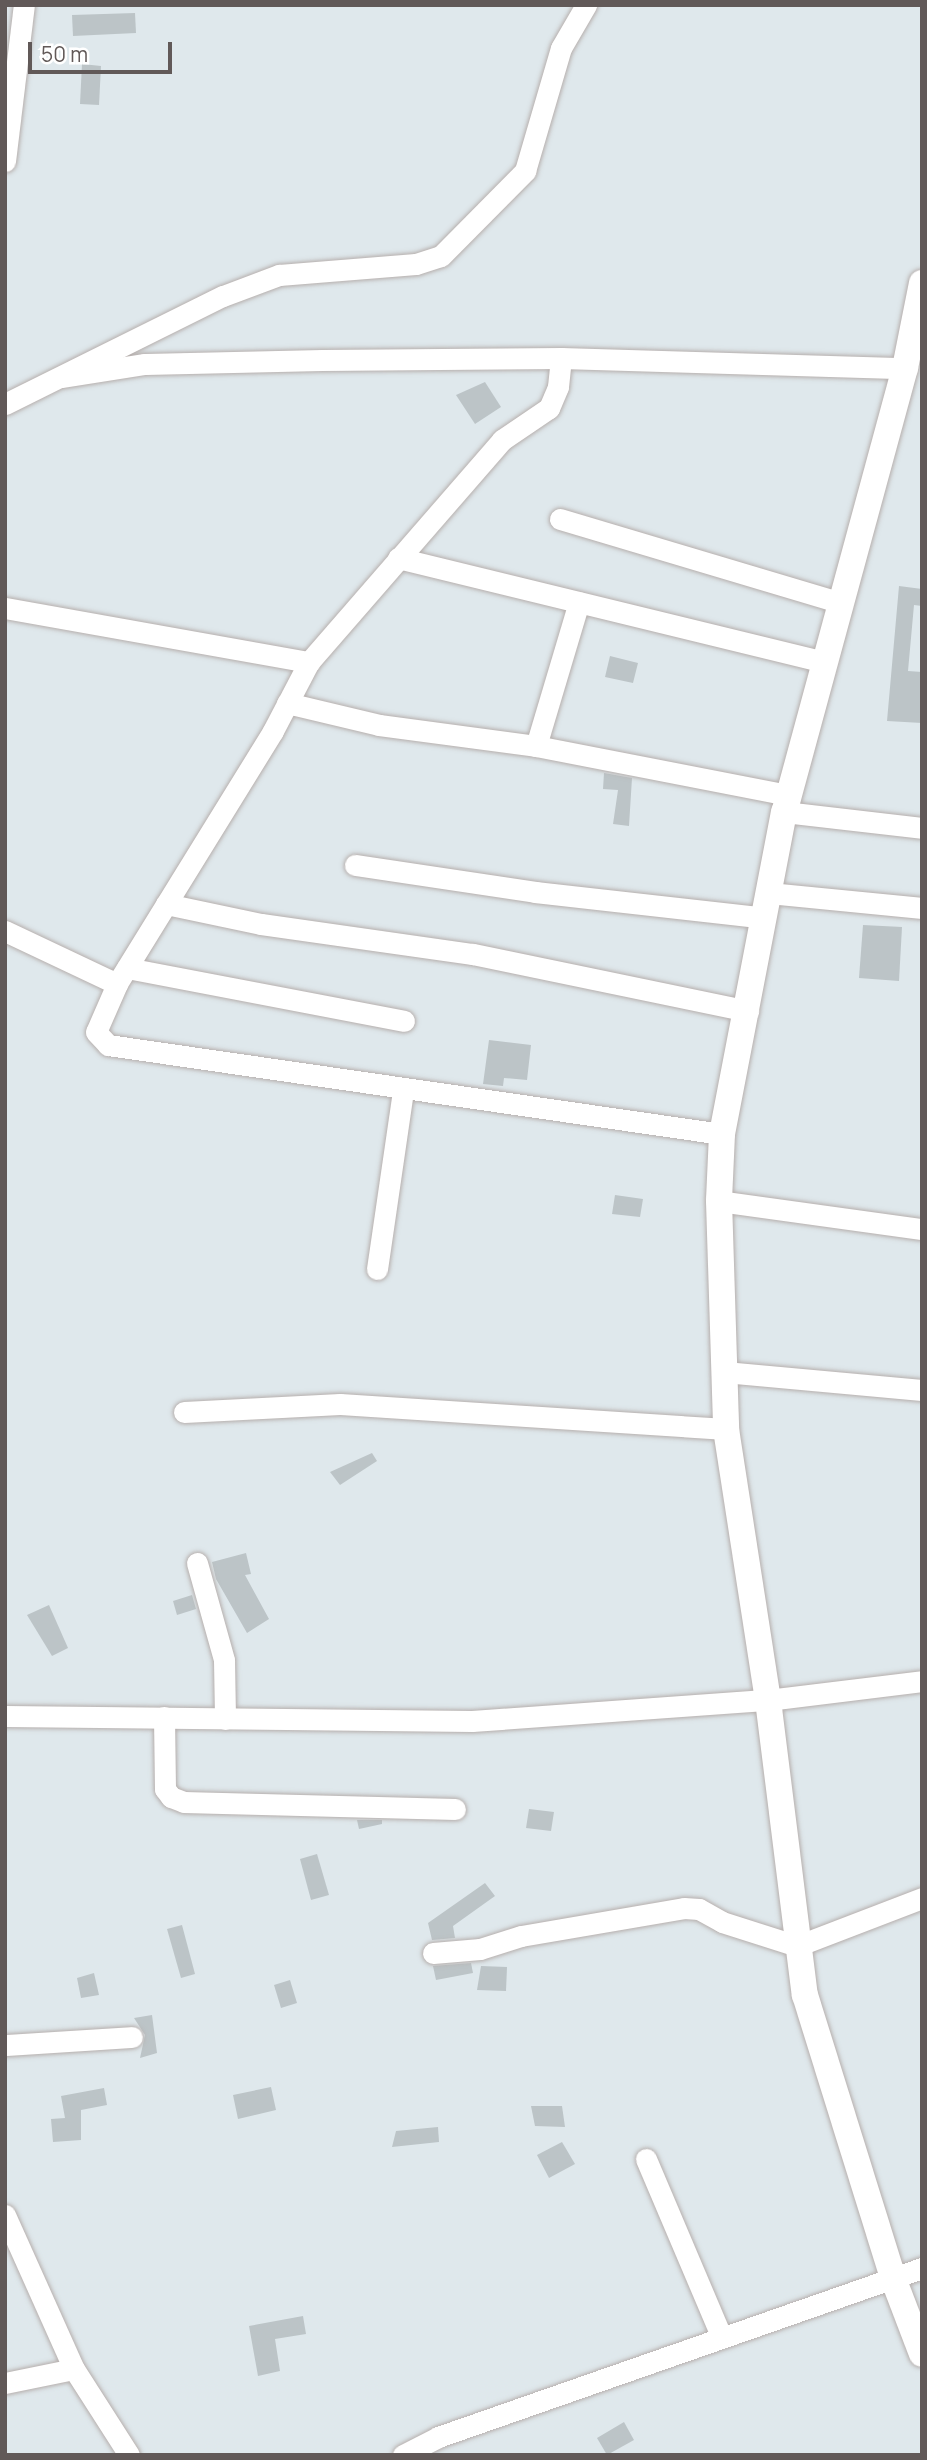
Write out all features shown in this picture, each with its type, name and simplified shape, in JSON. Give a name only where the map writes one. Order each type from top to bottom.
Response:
[{"type":"street","points":[[5,161],[24,5]]},
{"type":"street","points":[[5,404],[223,296],[279,275],[416,264],[440,256],[525,170],[561,48],[586,5]]},
{"type":"street","points":[[922,282],[913,369],[841,603],[786,804],[748,1011],[722,1134],[719,1200],[726,1429],[768,1700],[805,1995],[893,2278],[922,2354]]},
{"type":"street","points":[[61,377],[145,364],[561,358],[913,369]]},
{"type":"street","points":[[561,358],[558,387],[549,408],[502,440],[309,662],[122,976],[96,1032],[108,1045],[403,1091],[722,1134]]},
{"type":"street","points":[[560,519],[841,603]]},
{"type":"street","points":[[398,558],[825,662]]},
{"type":"street","points":[[536,746],[579,602]]},
{"type":"street","points":[[5,608],[309,662]]},
{"type":"street","points":[[287,703],[379,725],[536,746],[786,804],[922,828]]},
{"type":"street","points":[[355,865],[535,892],[767,905],[922,908]]},
{"type":"street","points":[[166,904],[261,924],[473,954],[748,1011]]},
{"type":"street","points":[[5,931],[122,976],[404,1021]]},
{"type":"street","points":[[377,1269],[403,1091]]},
{"type":"street","points":[[719,1200],[922,1228]]},
{"type":"street","points":[[724,1372],[922,1390]]},
{"type":"street","points":[[184,1412],[340,1404],[726,1429]]},
{"type":"street","points":[[197,1563],[224,1660],[225,1719]]},
{"type":"street","points":[[5,1716],[472,1721],[768,1700],[922,1681]]},
{"type":"street","points":[[164,1717],[165,1789],[171,1797],[184,1802],[454,1809]]},
{"type":"street","points":[[433,1953],[480,1950],[521,1937],[684,1908],[797,1945],[922,1898]]},
{"type":"street","points":[[5,2045],[132,2037]]},
{"type":"street","points":[[646,2159],[722,2337]]},
{"type":"street","points":[[5,2215],[74,2369],[129,2455]]},
{"type":"street","points":[[403,2455],[438,2437],[922,2268]]},
{"type":"street","points":[[5,2383],[74,2369]]},
{"type":"building","points":[[135,13],[136,33],[73,36],[72,15]]},
{"type":"building","points":[[82,64],[101,66],[99,105],[80,104]]},
{"type":"building","points":[[485,382],[501,407],[475,424],[456,395]]},
{"type":"building","points":[[899,586],[922,589],[922,606],[914,605],[908,671],[922,672],[922,723],[887,721]]},
{"type":"building","points":[[610,656],[638,663],[633,683],[605,677]]},
{"type":"building","points":[[604,773],[632,778],[629,826],[613,824],[618,790],[603,789]]},
{"type":"building","points":[[863,925],[902,927],[899,981],[859,978]]},
{"type":"building","points":[[489,1040],[531,1045],[527,1080],[504,1078],[503,1086],[483,1084]]},
{"type":"building","points":[[615,1195],[643,1199],[640,1217],[612,1214]]},
{"type":"building","points":[[372,1453],[377,1461],[340,1485],[330,1472]]},
{"type":"building","points":[[246,1553],[251,1574],[245,1575],[269,1619],[247,1633],[216,1579],[212,1562]]},
{"type":"building","points":[[192,1595],[196,1609],[177,1615],[173,1601]]},
{"type":"building","points":[[49,1605],[68,1648],[52,1656],[27,1615]]},
{"type":"building","points":[[529,1809],[554,1812],[551,1831],[526,1828]]},
{"type":"building","points":[[357,1820],[382,1820],[382,1824],[359,1829]]},
{"type":"building","points":[[317,1854],[329,1895],[311,1900],[300,1859]]},
{"type":"building","points":[[485,1883],[495,1896],[453,1926],[455,1938],[432,1940],[428,1923]]},
{"type":"building","points":[[182,1925],[195,1974],[181,1978],[167,1929]]},
{"type":"building","points":[[471,1963],[473,1973],[436,1980],[433,1966]]},
{"type":"building","points":[[481,1966],[507,1967],[506,1991],[477,1990]]},
{"type":"building","points":[[94,1973],[99,1995],[81,1998],[77,1978]]},
{"type":"building","points":[[290,1980],[297,2003],[281,2008],[274,1985]]},
{"type":"building","points":[[152,2015],[157,2053],[140,2058],[145,2035],[134,2018]]},
{"type":"building","points":[[271,2087],[276,2110],[238,2119],[233,2095]]},
{"type":"building","points":[[104,2088],[107,2105],[81,2110],[81,2140],[53,2142],[51,2119],[65,2118],[61,2096]]},
{"type":"building","points":[[531,2106],[562,2106],[565,2127],[535,2126]]},
{"type":"building","points":[[438,2127],[439,2142],[392,2147],[396,2131]]},
{"type":"building","points":[[562,2142],[575,2164],[549,2178],[537,2155]]},
{"type":"building","points":[[303,2316],[306,2334],[275,2339],[280,2371],[258,2376],[249,2326]]},
{"type":"building","points":[[624,2422],[634,2440],[607,2455],[597,2438]]}]
